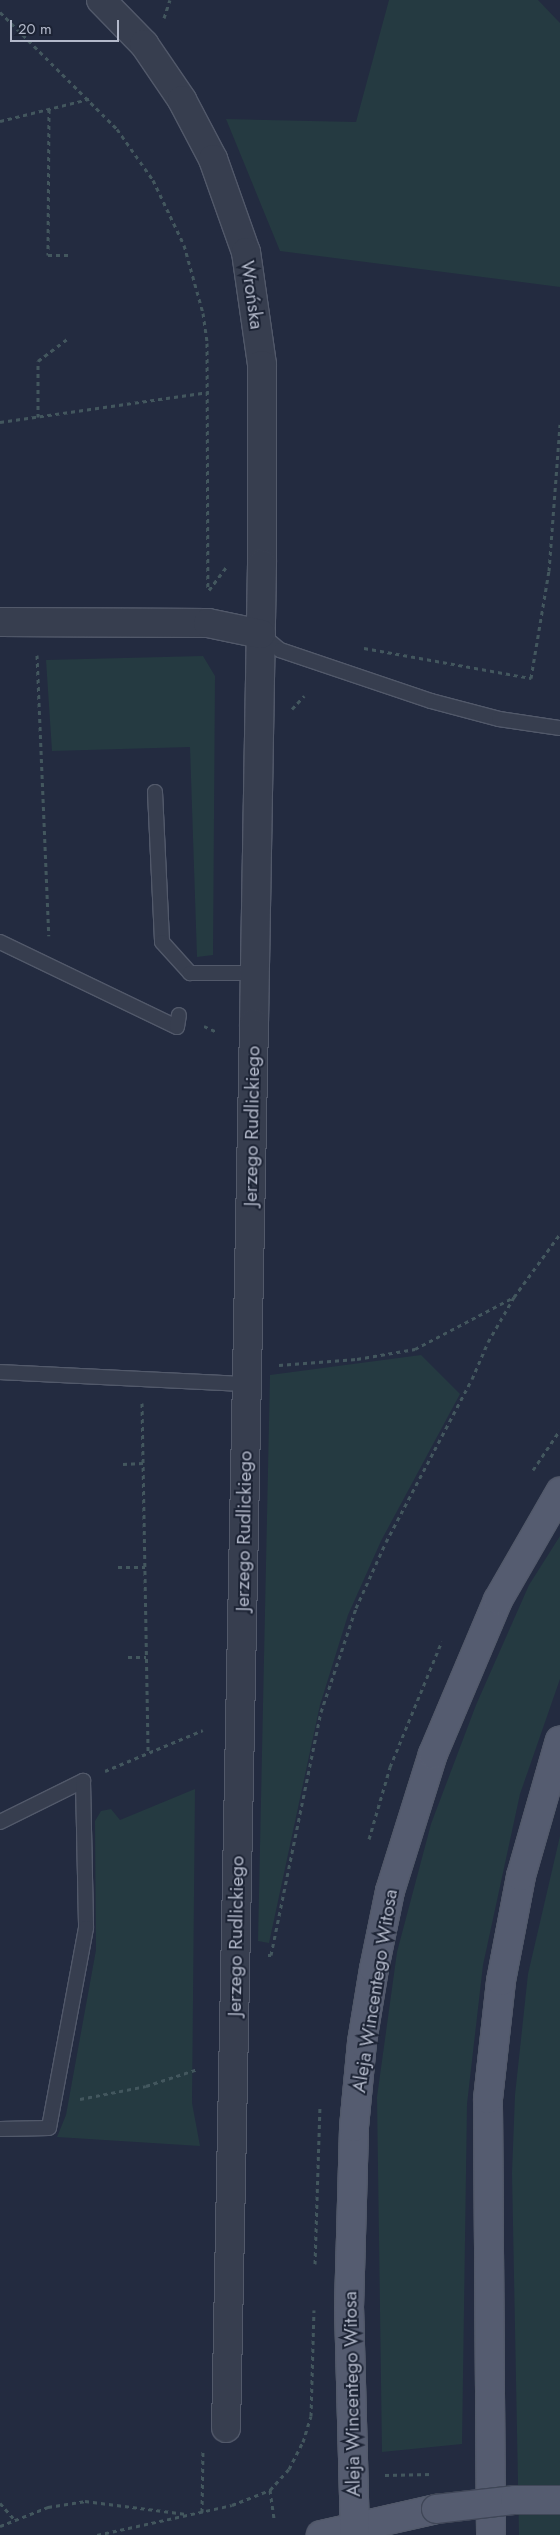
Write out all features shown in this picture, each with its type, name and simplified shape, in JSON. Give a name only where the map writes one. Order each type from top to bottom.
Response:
[{"type":"main road","name":"Aleja Wincentego Witosa","points":[[355,2531],[349,2308],[354,2127],[362,2042],[386,1911],[410,1821],[464,1674],[498,1600],[560,1492]]},
{"type":"main road","points":[[491,2535],[488,2099],[501,1981],[521,1876],[560,1740]]},
{"type":"main road","points":[[321,2535],[355,2531],[436,2509],[515,2500],[560,2500]]},
{"type":"street","name":"Wrońska","points":[[101,0],[144,44],[182,100],[213,159],[246,252],[262,365],[261,634]]},
{"type":"street","points":[[0,622],[208,623],[261,634]]},
{"type":"street","name":"Jerzego Rudlickiego","points":[[226,2428],[261,634]]},
{"type":"lane","points":[[261,634],[280,650],[431,701],[499,719],[560,728]]},
{"type":"lane","points":[[155,792],[162,942],[190,973],[255,973]]},
{"type":"lane","points":[[0,942],[177,1028],[180,1015]]},
{"type":"lane","points":[[0,1372],[247,1378]]},
{"type":"lane","points":[[0,1822],[82,1781],[86,1928],[49,2128],[0,2130]]},
{"type":"path","points":[[0,12],[90,99],[117,129],[144,167],[164,200],[184,245],[203,313],[209,392],[208,591],[230,563]]},
{"type":"path","points":[[0,121],[90,99]]},
{"type":"path","points":[[49,109],[48,255],[70,255]]},
{"type":"path","points":[[38,417],[38,361],[69,338]]},
{"type":"path","points":[[0,422],[209,392]]},
{"type":"path","points":[[356,647],[531,678],[549,571],[560,424]]},
{"type":"path","points":[[37,652],[50,946]]},
{"type":"path","points":[[180,1015],[217,1032]]},
{"type":"path","points":[[236,1953],[272,1955],[322,1712],[356,1608],[386,1542],[472,1379],[488,1342],[514,1298],[560,1234]]},
{"type":"path","points":[[247,1378],[270,1366],[358,1359],[415,1349],[514,1298]]},
{"type":"path","points":[[142,1395],[148,1753]]},
{"type":"path","points":[[123,1464],[143,1463]]},
{"type":"path","points":[[118,1567],[145,1567]]},
{"type":"path","points":[[128,1658],[146,1657]]},
{"type":"path","points":[[82,1781],[204,1730]]},
{"type":"path","points":[[53,2105],[146,2086],[198,2069]]},
{"type":"path","points":[[97,2535],[232,2505],[270,2490],[289,2468]]},
{"type":"path","points":[[375,2475],[436,2474]]},
{"type":"path","points":[[270,2490],[274,2518]]},
{"type":"path","points":[[0,2526],[48,2507],[86,2502],[189,2514]]},
{"type":"path","points":[[0,2503],[15,2520]]},
{"type":"shaded area","points":[[389,0],[538,0],[560,23],[560,287],[280,251],[226,119],[356,122]]},
{"type":"shaded area","points":[[203,656],[215,676],[213,955],[197,957],[190,747],[52,751],[46,660]]},
{"type":"shaded area","points":[[421,1355],[460,1394],[381,1541],[348,1615],[320,1705],[269,1943],[258,1941],[270,1375]]},
{"type":"shaded area","points":[[560,1536],[560,1679],[520,1794],[483,1965],[467,2104],[462,2444],[382,2452],[377,2097],[397,1952],[431,1824],[476,1705],[529,1585]]},
{"type":"shaded area","points":[[195,1789],[192,2103],[200,2146],[57,2137],[66,2115],[96,1950],[95,1821],[101,1811],[111,1809],[120,1820]]},
{"type":"shaded area","points":[[560,1836],[560,2535],[519,2535],[512,2173],[515,2095],[528,1974]]}]
